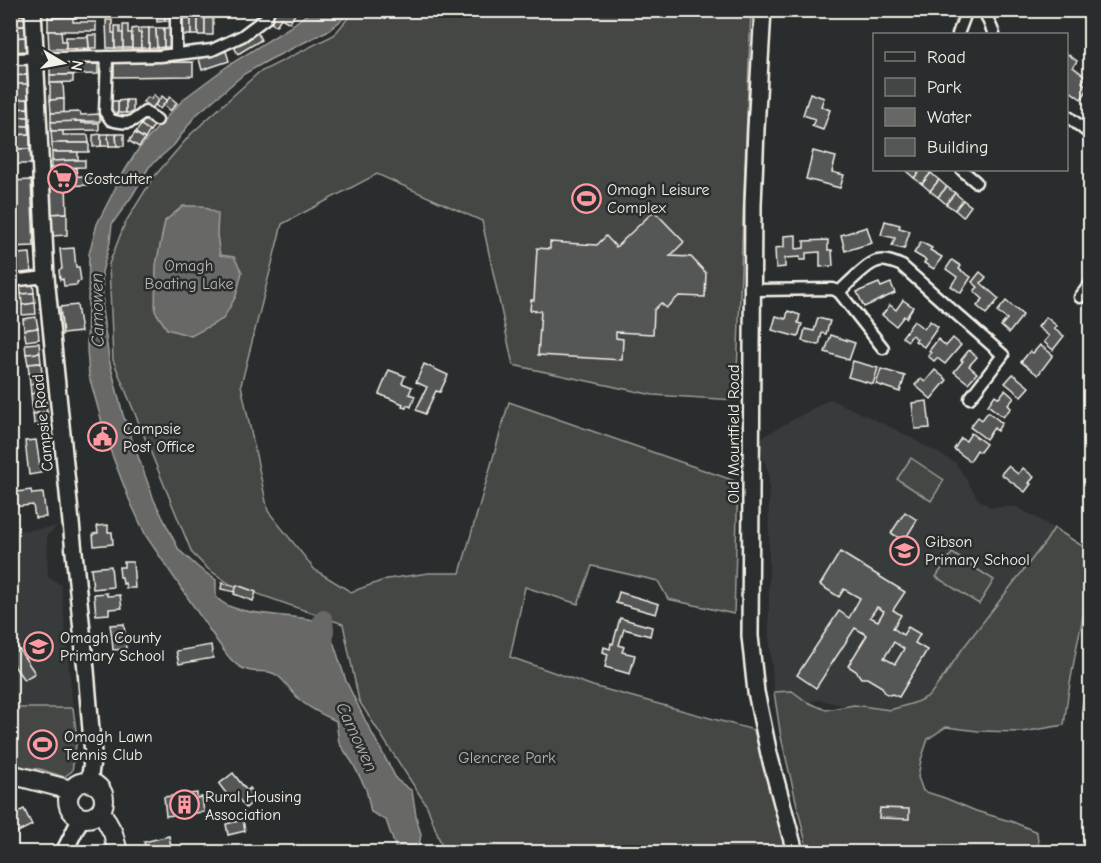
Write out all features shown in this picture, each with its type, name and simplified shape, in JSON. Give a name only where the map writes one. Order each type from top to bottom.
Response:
[{"type":"highway","points":[[10,774],[71,790]]},
{"type":"highway","points":[[83,782],[95,785],[103,794],[104,804],[101,811],[92,818],[81,818],[71,811],[68,804],[71,790],[83,782]]},
{"type":"highway","points":[[101,811],[113,834],[118,852]]},
{"type":"street","name":"Campsie Road","points":[[33,10],[46,277],[93,754],[89,782]]},
{"type":"street","points":[[176,10],[176,54]]},
{"type":"street","points":[[10,59],[176,54],[212,50],[242,36],[266,18],[269,10]]},
{"type":"street","name":"Old Mountfield Road","points":[[763,10],[753,205],[750,636],[756,692],[769,754],[795,852]]},
{"type":"street","points":[[958,33],[967,10]]},
{"type":"street","points":[[984,10],[994,33]]},
{"type":"street","points":[[107,57],[105,112],[111,120],[122,124],[133,122],[145,112],[157,120]]},
{"type":"street","points":[[1068,117],[1090,134]]},
{"type":"street","points":[[963,171],[976,182]]},
{"type":"street","points":[[839,292],[876,261],[892,262],[902,266],[1003,355],[970,398]]},
{"type":"street","points":[[10,281],[46,277]]},
{"type":"street","points":[[1080,297],[1090,284]]},
{"type":"street","points":[[753,290],[833,289],[839,292],[883,348]]},
{"type":"street","points":[[64,852],[81,818]]},
{"type":"shaded area","name":"Gibson Primary School","points":[[830,399],[895,429],[956,463],[978,499],[990,507],[1017,507],[1054,528],[929,696],[890,710],[846,706],[820,700],[807,702],[792,691],[774,692],[769,634],[769,475],[757,440]]},
{"type":"shaded area","name":"Omagh County Primary School","points":[[57,527],[47,535],[48,577],[61,585],[73,708],[11,708],[10,532]]},
{"type":"green space","points":[[354,11],[751,11],[736,400],[653,395],[513,365],[482,221],[377,174],[282,224],[241,385],[268,511],[315,570],[351,592],[387,579],[429,573],[460,573],[509,402],[738,482],[734,614],[668,599],[658,581],[592,566],[578,604],[525,587],[510,657],[593,686],[754,730],[786,852],[444,852],[427,806],[359,701],[343,624],[230,584],[208,569],[192,553],[113,360],[109,264],[125,223],[153,178],[191,134],[258,73],[334,35]]},
{"type":"green space","points":[[911,458],[944,480],[931,501],[897,479]]},
{"type":"green space","points":[[1054,528],[1090,551],[1090,583],[1064,725],[1023,732],[978,731],[946,727],[928,739],[918,777],[923,791],[1037,832],[1039,852],[808,852],[781,737],[774,692],[792,691],[807,702],[826,710],[854,705],[890,710],[929,696]]},
{"type":"green space","points":[[952,553],[994,580],[979,604],[936,577]]},
{"type":"green space","name":"Omagh Lawn Tennis Club","points":[[10,708],[73,708],[77,738],[72,771],[64,777],[40,769],[11,767]]},
{"type":"water","name":"Camowen","points":[[311,11],[350,11],[329,30],[244,74],[195,116],[174,145],[149,167],[112,224],[102,272],[102,309],[109,359],[123,415],[154,500],[179,550],[216,580],[216,597],[229,606],[253,612],[319,621],[334,644],[346,681],[397,780],[412,791],[421,834],[418,852],[397,852],[386,820],[371,812],[366,789],[339,743],[336,721],[304,703],[281,678],[274,674],[251,671],[238,666],[217,641],[146,536],[109,447],[89,376],[87,349],[89,254],[97,224],[122,175],[137,151],[186,97],[229,65],[290,27]]},
{"type":"water","points":[[183,206],[202,206],[218,214],[217,235],[220,255],[234,257],[242,272],[236,296],[223,319],[191,336],[167,329],[155,311],[156,265],[165,221]]},
{"type":"building","points":[[10,10],[26,10],[26,15],[11,16]]},
{"type":"building","points":[[48,10],[86,10],[86,17],[48,18]]},
{"type":"building","points":[[274,10],[289,10],[295,14],[290,23],[281,18],[276,26],[268,21]]},
{"type":"building","points":[[156,14],[165,14],[165,21],[157,22]]},
{"type":"building","points":[[165,14],[173,14],[173,21],[165,21]]},
{"type":"building","points":[[26,15],[26,26],[11,26],[11,16]]},
{"type":"building","points":[[73,17],[73,22],[96,22],[96,31],[48,31],[48,18]]},
{"type":"building","points":[[183,18],[191,18],[191,35],[183,35]]},
{"type":"building","points":[[191,18],[198,18],[198,35],[191,35]]},
{"type":"building","points":[[198,18],[205,18],[205,35],[198,35]]},
{"type":"building","points":[[205,18],[213,18],[213,35],[205,35]]},
{"type":"building","points":[[106,20],[112,20],[115,48],[107,48]]},
{"type":"building","points":[[123,25],[128,25],[128,33],[132,33],[132,48],[123,48]]},
{"type":"building","points":[[26,26],[26,37],[10,38],[10,27]]},
{"type":"building","points":[[115,26],[120,26],[120,33],[123,33],[123,48],[115,48]]},
{"type":"building","points":[[138,28],[138,33],[141,33],[141,48],[132,48],[132,29]]},
{"type":"building","points":[[141,28],[149,28],[149,48],[141,48]]},
{"type":"building","points":[[149,28],[156,28],[157,48],[149,48]]},
{"type":"building","points":[[156,28],[164,28],[164,47],[157,48]]},
{"type":"building","points":[[164,28],[172,28],[172,47],[164,47]]},
{"type":"building","points":[[48,31],[61,31],[62,41],[66,41],[66,49],[49,49]]},
{"type":"building","points":[[257,32],[261,40],[238,54],[234,47]]},
{"type":"building","points":[[88,35],[97,35],[97,48],[89,48]]},
{"type":"building","points":[[26,37],[26,51],[10,52],[10,38]]},
{"type":"building","points":[[66,37],[88,37],[89,48],[66,49]]},
{"type":"building","points":[[226,51],[229,61],[202,70],[199,59]]},
{"type":"building","points":[[1068,54],[1077,61],[1073,67],[1086,77],[1082,82],[1089,88],[1081,99],[1068,89]]},
{"type":"building","points":[[193,62],[193,76],[114,77],[114,63]]},
{"type":"building","points":[[13,64],[27,64],[27,75],[10,76],[10,67],[13,67]]},
{"type":"building","points":[[98,64],[98,74],[50,75],[50,65]]},
{"type":"building","points":[[27,75],[28,84],[10,85],[10,76]]},
{"type":"building","points":[[50,75],[73,75],[73,82],[50,83]]},
{"type":"building","points":[[50,83],[63,83],[64,99],[50,100]]},
{"type":"building","points":[[14,84],[28,84],[28,99],[14,100]]},
{"type":"building","points":[[810,93],[824,98],[821,106],[830,110],[823,130],[812,126],[815,119],[803,115]]},
{"type":"building","points":[[154,95],[159,100],[152,108],[143,102]]},
{"type":"building","points":[[162,96],[167,100],[160,109],[155,105]]},
{"type":"building","points":[[170,97],[177,103],[170,111],[163,105]]},
{"type":"building","points":[[28,99],[28,108],[15,109],[14,100]]},
{"type":"building","points":[[64,99],[64,113],[51,113],[50,100]]},
{"type":"building","points":[[126,100],[126,113],[118,113],[118,101]]},
{"type":"building","points":[[126,100],[133,100],[133,113],[126,113]]},
{"type":"building","points":[[111,101],[118,101],[118,113],[111,114]]},
{"type":"building","points":[[28,108],[29,117],[15,117],[15,109]]},
{"type":"building","points":[[80,112],[81,115],[100,114],[100,121],[51,122],[51,113]]},
{"type":"building","points":[[147,116],[156,123],[150,131],[141,125]]},
{"type":"building","points":[[15,117],[29,117],[29,126],[10,126],[10,120]]},
{"type":"building","points":[[81,121],[81,123],[99,123],[99,130],[51,131],[51,122]]},
{"type":"building","points":[[141,125],[150,131],[145,139],[135,133]]},
{"type":"building","points":[[15,126],[29,126],[30,134],[16,135]]},
{"type":"building","points":[[51,131],[63,131],[63,135],[88,135],[89,143],[52,143]]},
{"type":"building","points":[[135,133],[145,139],[139,147],[129,141]]},
{"type":"building","points":[[30,134],[30,149],[16,149],[16,135]]},
{"type":"building","points":[[101,134],[108,134],[109,146],[101,146]]},
{"type":"building","points":[[101,134],[101,146],[93,147],[93,135]]},
{"type":"building","points":[[108,134],[116,134],[117,146],[109,146]]},
{"type":"building","points":[[116,134],[124,134],[124,146],[117,146]]},
{"type":"building","points":[[52,143],[89,143],[89,152],[52,152]]},
{"type":"building","points":[[16,149],[30,149],[31,164],[17,164]]},
{"type":"building","points":[[813,151],[836,157],[832,172],[844,175],[840,188],[806,179]]},
{"type":"building","points":[[52,152],[78,152],[78,160],[52,161]]},
{"type":"building","points":[[85,160],[85,167],[52,168],[52,161]]},
{"type":"building","points":[[50,168],[76,168],[77,176],[50,177]]},
{"type":"building","points":[[906,171],[920,171],[914,178]]},
{"type":"building","points":[[920,171],[931,173],[922,184],[914,178]]},
{"type":"building","points":[[931,173],[939,180],[930,191],[922,184]]},
{"type":"building","points":[[91,176],[91,185],[50,186],[50,177]]},
{"type":"building","points":[[31,180],[34,246],[10,247],[10,181]]},
{"type":"building","points":[[939,180],[947,187],[938,197],[930,191]]},
{"type":"building","points":[[50,186],[66,186],[67,213],[51,214]]},
{"type":"building","points":[[947,187],[955,193],[946,204],[938,197]]},
{"type":"building","points":[[955,193],[963,200],[955,210],[946,204]]},
{"type":"building","points":[[963,200],[971,206],[963,217],[955,210]]},
{"type":"building","name":"Omagh Leisure Complex","points":[[654,211],[684,242],[670,256],[691,257],[706,273],[705,297],[679,296],[666,308],[661,303],[654,310],[653,334],[616,332],[616,338],[623,339],[622,360],[538,355],[541,311],[530,310],[531,300],[534,300],[537,248],[550,249],[550,242],[597,245],[606,236],[616,247]]},
{"type":"building","points":[[67,213],[67,235],[52,236],[51,214]]},
{"type":"building","points":[[885,221],[900,225],[899,228],[910,231],[904,249],[892,246],[895,238],[881,235]]},
{"type":"building","points":[[867,227],[872,243],[845,251],[841,235]]},
{"type":"building","points":[[796,235],[796,249],[804,248],[804,241],[828,240],[828,250],[832,250],[833,266],[820,267],[820,252],[806,253],[806,260],[800,260],[800,257],[785,258],[785,267],[776,268],[775,248],[784,247],[784,236]]},
{"type":"building","points":[[921,242],[942,257],[934,269],[924,263],[926,260],[914,253]]},
{"type":"building","points":[[74,248],[76,267],[79,267],[81,281],[77,282],[77,285],[64,286],[63,279],[60,280],[59,270],[62,269],[60,249]]},
{"type":"building","points":[[30,253],[32,274],[18,275],[17,254]]},
{"type":"building","points":[[952,260],[961,266],[959,269],[971,277],[961,293],[951,286],[957,277],[946,269]]},
{"type":"building","points":[[980,272],[986,277],[981,283],[999,299],[986,314],[977,306],[983,299],[974,291],[978,287],[972,282]]},
{"type":"building","points":[[33,282],[34,293],[21,294],[20,284]]},
{"type":"building","points":[[879,283],[881,287],[891,283],[895,293],[864,307],[857,292]]},
{"type":"building","points":[[34,293],[35,303],[22,305],[21,294]]},
{"type":"building","points":[[903,300],[913,307],[906,318],[904,316],[896,326],[882,315],[890,305],[896,310]]},
{"type":"building","points":[[1006,301],[1023,315],[1009,333],[1001,326],[1007,319],[997,312]]},
{"type":"building","points":[[35,303],[36,314],[22,315],[22,305]]},
{"type":"building","points":[[77,305],[81,332],[63,334],[60,307]]},
{"type":"building","points":[[788,311],[800,315],[798,323],[802,324],[798,337],[772,330],[776,316],[786,319]]},
{"type":"building","points":[[36,317],[38,328],[24,330],[23,319]]},
{"type":"building","points":[[1046,317],[1057,326],[1054,329],[1064,336],[1053,350],[1044,342],[1049,336],[1038,327]]},
{"type":"building","points":[[818,318],[830,321],[826,334],[822,333],[819,345],[802,341],[805,329],[814,331]]},
{"type":"building","points":[[914,321],[924,329],[930,321],[938,327],[924,347],[915,341],[917,339],[912,335],[908,341],[902,337]]},
{"type":"building","points":[[38,328],[39,339],[26,341],[24,330]]},
{"type":"building","points":[[831,335],[855,343],[849,360],[825,352]]},
{"type":"building","points":[[953,338],[961,345],[945,364],[937,358],[934,361],[928,356],[938,339],[946,346]]},
{"type":"building","points":[[39,343],[40,353],[26,354],[25,344]]},
{"type":"building","points":[[1040,345],[1053,355],[1038,375],[1021,362],[1030,351],[1033,353]]},
{"type":"building","points":[[969,350],[977,357],[969,366],[977,373],[968,383],[954,372]]},
{"type":"building","points":[[40,353],[41,363],[28,364],[26,354]]},
{"type":"building","points":[[853,361],[878,368],[873,384],[848,377]]},
{"type":"building","points":[[41,363],[42,373],[29,374],[28,364]]},
{"type":"building","points":[[424,364],[448,375],[440,392],[436,391],[425,414],[416,410],[427,387],[416,382]]},
{"type":"building","points":[[881,369],[905,376],[900,392],[876,384]]},
{"type":"building","points":[[389,370],[405,376],[402,383],[412,387],[409,394],[415,396],[411,407],[407,405],[406,408],[402,407],[403,404],[379,394]]},
{"type":"building","points":[[935,370],[947,380],[931,399],[915,385],[921,379],[925,382]]},
{"type":"building","points":[[42,373],[43,382],[30,384],[29,374]]},
{"type":"building","points":[[1013,374],[1029,387],[1021,396],[1005,383]]},
{"type":"building","points":[[43,382],[44,392],[31,394],[30,384]]},
{"type":"building","points":[[1005,390],[1014,398],[1008,405],[1011,408],[1003,417],[988,405],[995,395],[999,398]]},
{"type":"building","points":[[44,392],[46,402],[32,404],[31,394]]},
{"type":"building","points":[[927,401],[930,428],[915,429],[912,403]]},
{"type":"building","points":[[46,402],[47,412],[33,414],[32,404]]},
{"type":"building","points":[[47,412],[48,422],[34,424],[33,414]]},
{"type":"building","points":[[988,412],[1002,423],[997,431],[994,428],[986,439],[970,427],[978,417],[982,420]]},
{"type":"building","points":[[971,433],[986,444],[980,452],[977,450],[970,461],[954,449],[961,438],[966,441]]},
{"type":"building","points":[[36,440],[41,473],[29,475],[25,441]]},
{"type":"building","points":[[1008,466],[1018,474],[1023,468],[1034,477],[1025,492],[1001,474]]},
{"type":"building","points":[[31,490],[32,494],[43,493],[46,517],[35,518],[33,505],[10,507],[10,493]]},
{"type":"building","points":[[905,512],[917,520],[904,541],[891,533]]},
{"type":"building","points":[[108,525],[108,532],[112,532],[113,544],[94,546],[93,534],[98,533],[97,526]]},
{"type":"building","points":[[840,552],[905,592],[893,610],[901,615],[893,628],[903,635],[908,627],[920,634],[915,643],[927,650],[899,697],[885,693],[882,687],[867,678],[861,678],[848,666],[867,635],[855,628],[816,688],[797,675],[839,611],[849,618],[860,598],[844,589],[839,597],[820,585]],"holes":[[[877,607],[884,611],[878,621],[870,617]],[[894,642],[904,649],[895,664],[884,658]]]},
{"type":"building","points":[[124,562],[133,562],[135,588],[126,588],[120,577],[119,567],[124,567]]},
{"type":"building","points":[[111,566],[113,587],[93,589],[91,568]]},
{"type":"building","points":[[222,583],[237,587],[235,592],[221,589]]},
{"type":"building","points":[[237,585],[256,592],[253,601],[234,594]]},
{"type":"building","points":[[619,592],[659,604],[656,614],[616,603]]},
{"type":"building","points":[[107,593],[107,596],[120,595],[122,608],[109,609],[109,614],[96,615],[94,594]]},
{"type":"building","points":[[620,618],[652,627],[650,636],[624,629],[619,645],[624,647],[622,652],[635,655],[630,674],[605,667],[608,654],[603,652],[604,647],[610,649],[611,643],[613,644]]},
{"type":"building","points":[[124,624],[125,636],[112,638],[110,625]]},
{"type":"building","points":[[10,636],[35,673],[24,680],[10,660]]},
{"type":"building","points":[[125,636],[126,649],[113,650],[112,638]]},
{"type":"building","points":[[211,645],[213,658],[179,664],[176,651]]},
{"type":"building","points":[[1083,702],[1090,702],[1090,711],[1082,711]]},
{"type":"building","points":[[233,773],[247,791],[250,788],[257,798],[246,808],[237,797],[232,801],[219,784]]},
{"type":"building","name":"Rural Housing Association","points":[[197,793],[197,798],[202,797],[204,812],[166,816],[164,797]]},
{"type":"building","points":[[880,808],[909,809],[909,819],[879,818]]},
{"type":"building","points":[[24,809],[32,825],[10,836],[10,816]]},
{"type":"building","points":[[243,820],[245,831],[228,835],[226,824]]},
{"type":"building","points":[[169,836],[172,851],[147,852],[144,842]]},
{"type":"waterway","points":[[323,620],[323,655]]},
{"type":"place","name":"Costcutter","points":[[63,178]]},
{"type":"place","name":"Omagh Leisure Complex","points":[[586,198]]},
{"type":"place","name":"Campsie Post Office","points":[[102,437]]},
{"type":"place","name":"Gibson Primary School","points":[[904,550]]},
{"type":"place","name":"Omagh County Primary School","points":[[39,646]]},
{"type":"place","name":"Omagh Lawn Tennis Club","points":[[43,745]]},
{"type":"place","name":"Rural Housing Association","points":[[184,805]]},
{"type":"park label","name":"Omagh Boating Lake","points":[[189,274]]},
{"type":"park label","name":"Glencree Park","points":[[507,757]]}]
